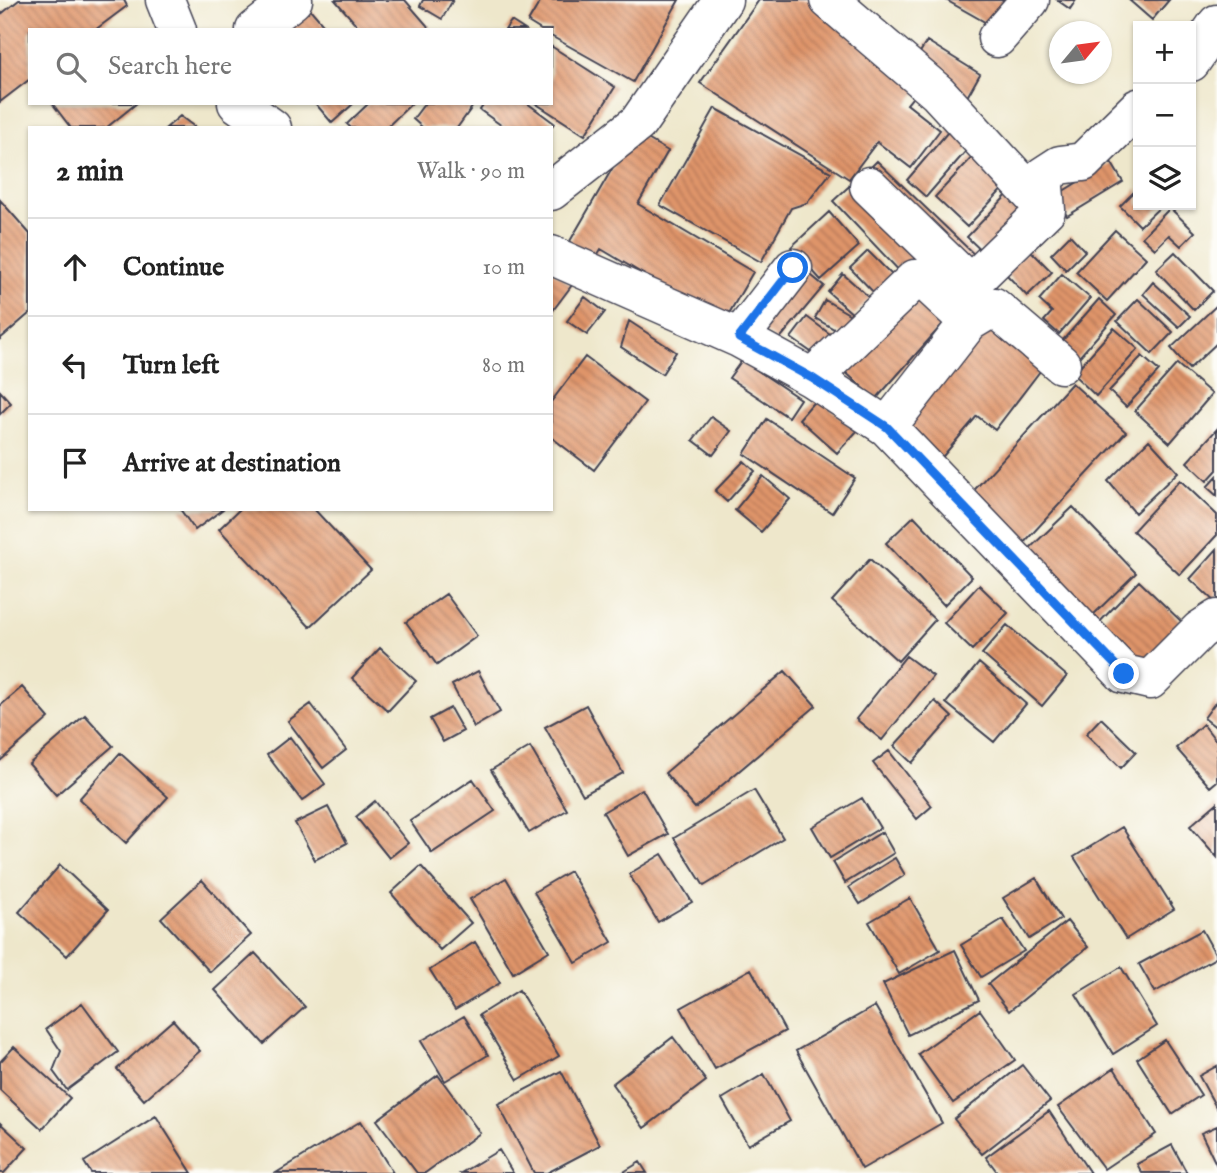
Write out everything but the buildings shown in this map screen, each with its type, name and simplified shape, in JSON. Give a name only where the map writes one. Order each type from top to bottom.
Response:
[{"type":"street","points":[[165,0],[176,28]]},
{"type":"street","points":[[258,28],[293,0]]},
{"type":"street","points":[[553,189],[638,122],[723,0]]},
{"type":"street","points":[[829,0],[938,93],[1046,211]]},
{"type":"street","points":[[997,38],[1030,0]]},
{"type":"street","points":[[1196,55],[1217,24]]},
{"type":"street","points":[[240,105],[269,126]]},
{"type":"street","points":[[887,427],[1046,211],[1043,176],[1060,165],[1083,162],[1133,113]]},
{"type":"street","points":[[869,186],[978,304],[1061,364]]},
{"type":"street","points":[[553,256],[739,338],[812,378],[887,427],[1124,674],[1150,680],[1200,629],[1217,620]]},
{"type":"street","points":[[739,338],[793,268]]},
{"type":"street","points":[[812,378],[915,279],[923,279],[978,304]]},
{"type":"route","points":[[793,268],[739,338],[812,378],[887,427],[1124,674]]}]
